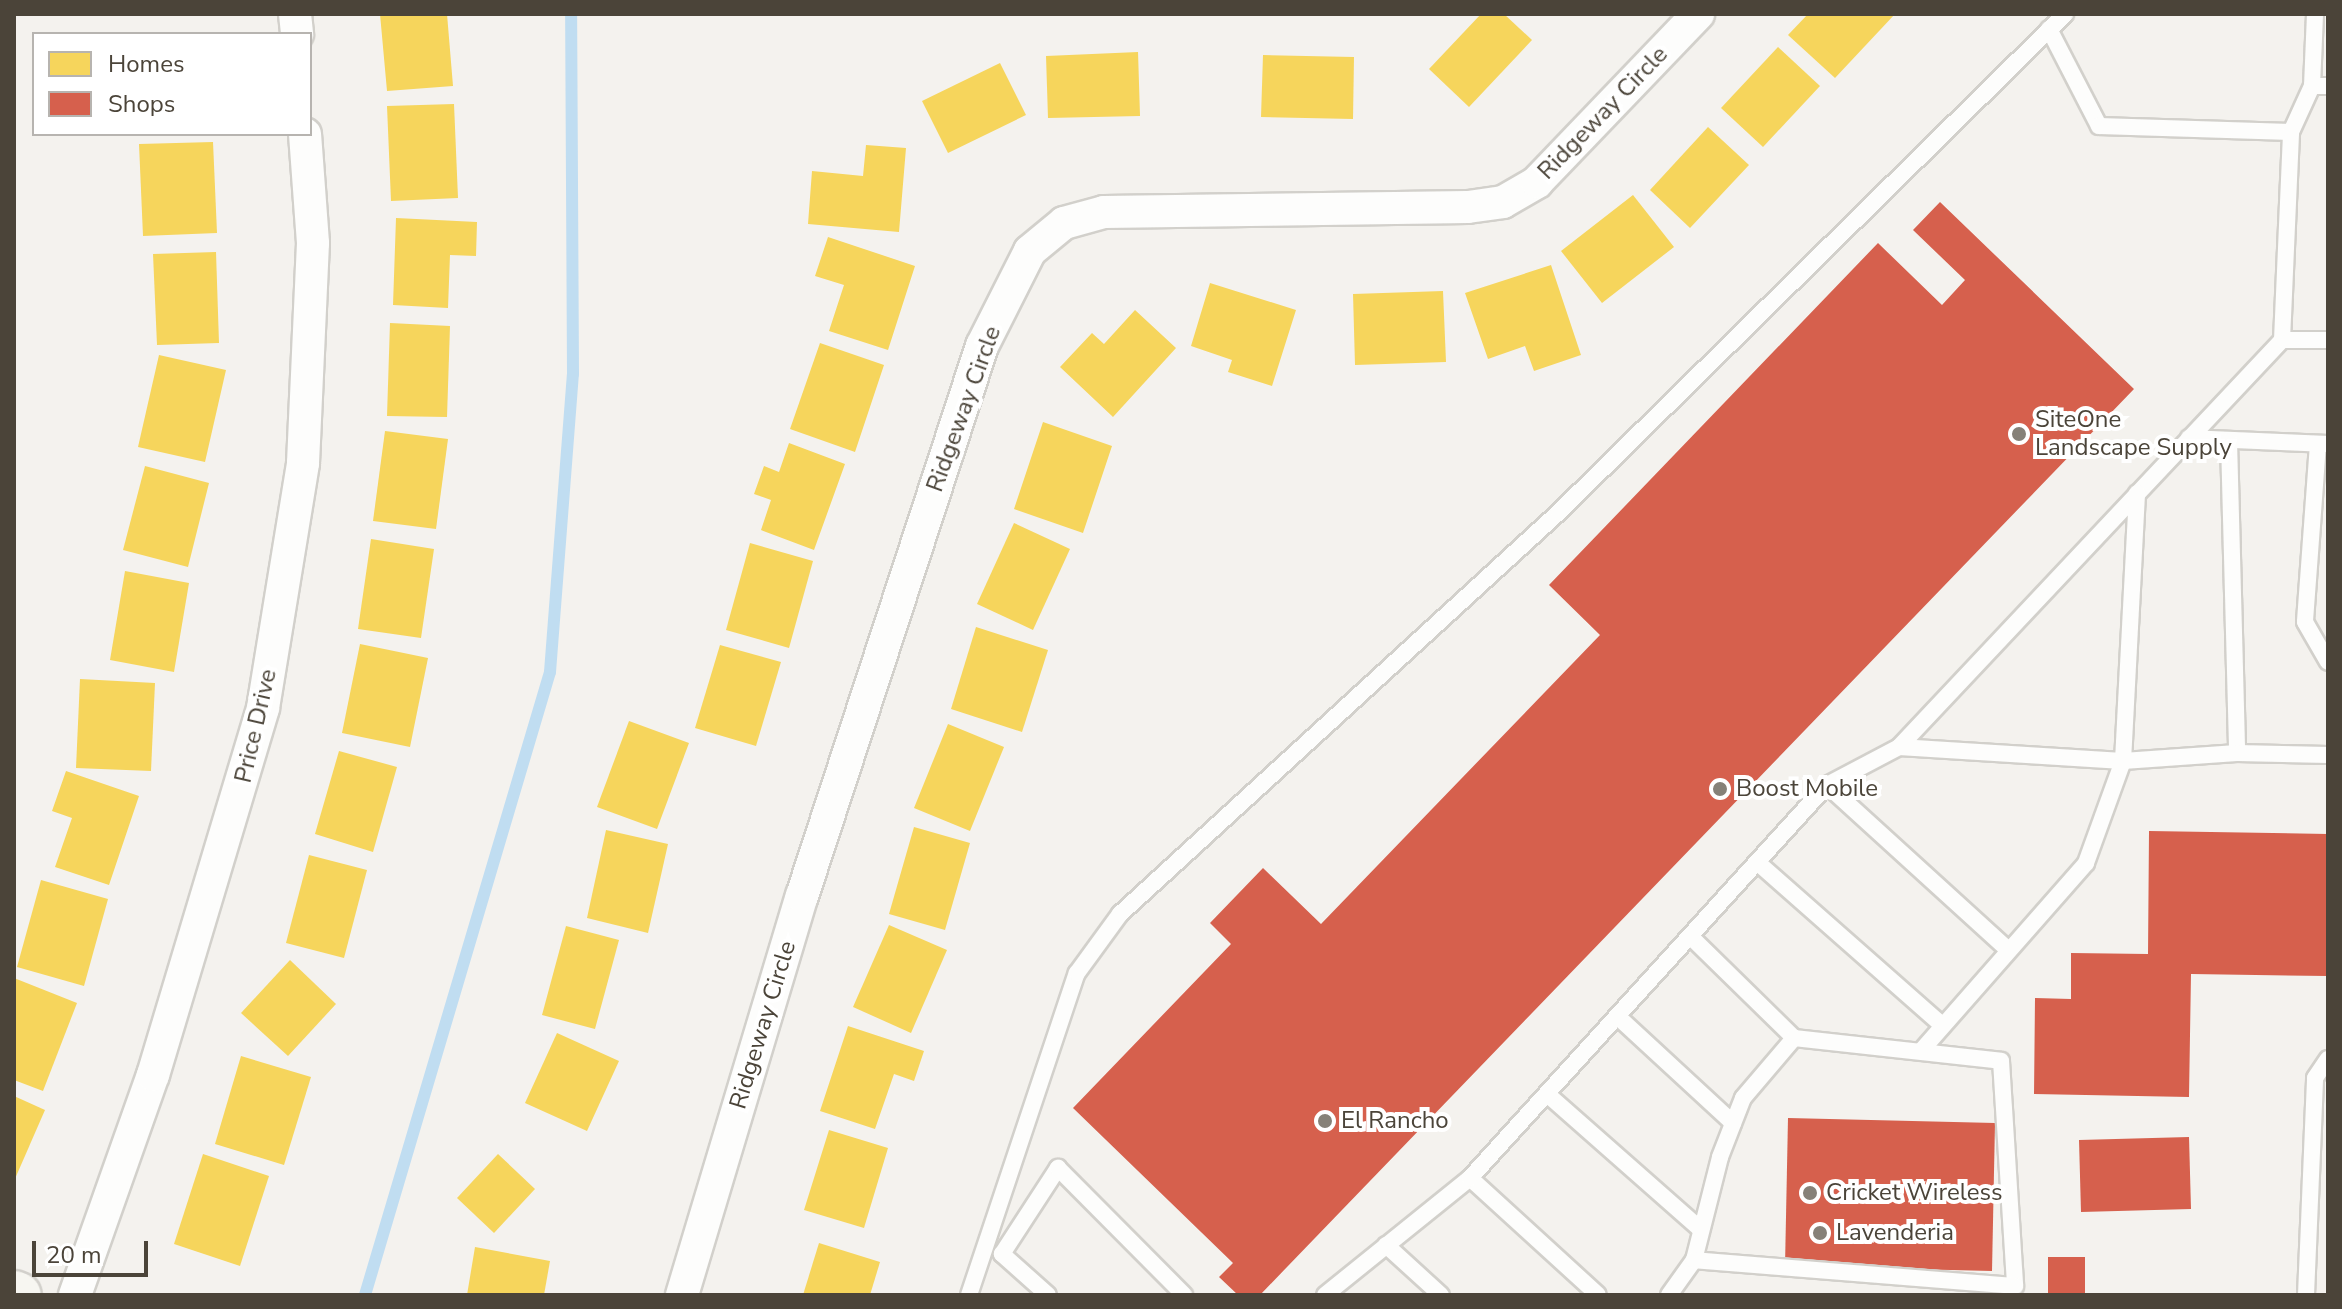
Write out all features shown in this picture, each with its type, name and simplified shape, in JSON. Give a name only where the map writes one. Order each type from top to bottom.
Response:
[{"type":"street","name":"Ridgeway Circle","points":[[682,1295],[802,896],[977,361],[1030,251],[1064,223],[1104,212],[1468,207],[1503,202],[1537,182],[1698,14]]},
{"type":"street","name":"Price Drive","points":[[75,1295],[153,1075],[263,708],[303,463],[313,243],[305,136]]},
{"type":"lane","points":[[969,1295],[1077,973],[1120,914],[1559,512],[2065,14]]},
{"type":"lane","points":[[1325,1295],[1470,1178],[1827,785],[1899,747],[2282,340],[2291,132],[2320,86],[2315,14]]},
{"type":"lane","points":[[2049,29],[2099,126],[2291,132]]},
{"type":"lane","points":[[2282,340],[2328,340]]},
{"type":"lane","points":[[2189,438],[2323,444],[2305,622],[2328,662]]},
{"type":"lane","points":[[2229,441],[2237,753]]},
{"type":"lane","points":[[1921,1051],[2007,949],[2086,863],[2123,761],[2137,493]]},
{"type":"lane","points":[[1899,747],[2123,761],[2237,753],[2328,755]]},
{"type":"lane","points":[[1827,785],[2007,949]]},
{"type":"lane","points":[[1757,862],[1942,1025]]},
{"type":"lane","points":[[1690,936],[1794,1038],[2001,1061],[2015,1286],[1694,1260]]},
{"type":"lane","points":[[1617,1016],[1733,1123]]},
{"type":"lane","points":[[1669,1295],[1694,1260],[1743,1098],[1794,1038]]},
{"type":"lane","points":[[2306,1295],[2315,1078],[2328,1059]]},
{"type":"lane","points":[[1547,1094],[1701,1230]]},
{"type":"lane","points":[[1048,1295],[1002,1254],[1058,1168],[1184,1295]]},
{"type":"lane","points":[[1470,1178],[1598,1295]]},
{"type":"lane","points":[[1386,1245],[1441,1295]]},
{"type":"building: Homes","points":[[380,14],[447,14],[453,86],[387,91]]},
{"type":"building: Homes","points":[[1481,14],[1504,14],[1532,40],[1469,107],[1429,69]]},
{"type":"building: Homes","points":[[1808,14],[1895,14],[1835,78],[1788,35]]},
{"type":"building: Homes","points":[[1778,47],[1820,86],[1763,147],[1721,108]]},
{"type":"building: Homes","points":[[1138,52],[1140,116],[1048,118],[1046,56]]},
{"type":"building: Homes","points":[[1263,55],[1354,57],[1353,119],[1261,117]]},
{"type":"building: Homes","points":[[1000,63],[1026,115],[948,153],[922,101]]},
{"type":"building: Homes","points":[[454,104],[458,198],[391,201],[387,106]]},
{"type":"building: Homes","points":[[1708,127],[1749,165],[1690,228],[1650,190]]},
{"type":"building: Homes","points":[[213,142],[217,233],[143,236],[139,144]]},
{"type":"building: Homes","points":[[866,145],[906,148],[899,232],[808,224],[812,171],[863,176]]},
{"type":"building: Homes","points":[[1633,195],[1674,247],[1602,303],[1561,251]]},
{"type":"building: Homes","points":[[396,218],[477,222],[476,256],[450,255],[448,308],[393,305]]},
{"type":"building: Homes","points":[[828,237],[915,266],[888,350],[829,331],[844,285],[815,276]]},
{"type":"building: Homes","points":[[216,252],[219,343],[157,345],[153,254]]},
{"type":"building: Homes","points":[[1551,265],[1581,355],[1534,371],[1525,346],[1488,359],[1465,293]]},
{"type":"building: Homes","points":[[1210,283],[1296,310],[1272,386],[1228,372],[1232,360],[1191,346]]},
{"type":"building: Homes","points":[[1443,291],[1446,362],[1355,365],[1353,294]]},
{"type":"building: Homes","points":[[1135,310],[1176,348],[1113,417],[1060,367],[1092,333],[1104,344]]},
{"type":"building: Homes","points":[[390,323],[450,326],[447,417],[387,416]]},
{"type":"building: Homes","points":[[820,343],[884,365],[855,452],[790,429]]},
{"type":"building: Homes","points":[[159,355],[226,370],[205,462],[138,447]]},
{"type":"building: Homes","points":[[1043,422],[1112,446],[1083,533],[1014,509]]},
{"type":"building: Homes","points":[[385,431],[448,439],[436,529],[373,521]]},
{"type":"building: Homes","points":[[789,443],[845,464],[814,550],[761,530],[771,500],[754,494],[764,466],[779,472]]},
{"type":"building: Homes","points":[[145,466],[209,483],[188,567],[123,550]]},
{"type":"building: Homes","points":[[1014,523],[1070,549],[1033,630],[977,604]]},
{"type":"building: Homes","points":[[371,539],[434,549],[421,638],[358,629]]},
{"type":"building: Homes","points":[[750,543],[813,561],[789,648],[726,630]]},
{"type":"building: Homes","points":[[125,571],[189,583],[174,672],[110,660]]},
{"type":"building: Homes","points":[[976,627],[1048,650],[1022,732],[951,709]]},
{"type":"building: Homes","points":[[360,644],[428,658],[410,747],[342,733]]},
{"type":"building: Homes","points":[[720,645],[781,662],[756,746],[695,728]]},
{"type":"building: Homes","points":[[80,679],[155,683],[151,771],[76,768]]},
{"type":"building: Homes","points":[[629,721],[689,743],[657,829],[597,807]]},
{"type":"building: Homes","points":[[948,724],[1004,747],[970,831],[914,808]]},
{"type":"building: Homes","points":[[339,751],[397,767],[373,852],[315,834]]},
{"type":"building: Homes","points":[[66,771],[139,796],[109,885],[55,867],[72,818],[52,811]]},
{"type":"building: Homes","points":[[914,827],[970,843],[945,930],[889,914]]},
{"type":"building: Homes","points":[[606,830],[668,844],[648,933],[587,918]]},
{"type":"building: Homes","points":[[309,855],[367,870],[344,958],[286,943]]},
{"type":"building: Homes","points":[[41,880],[108,899],[84,986],[17,967]]},
{"type":"building: Homes","points":[[889,925],[947,950],[911,1033],[853,1007]]},
{"type":"building: Homes","points":[[566,926],[619,940],[595,1029],[542,1015]]},
{"type":"building: Homes","points":[[290,960],[336,1004],[288,1056],[241,1013]]},
{"type":"building: Homes","points":[[14,978],[77,1003],[43,1091],[14,1080]]},
{"type":"building: Homes","points":[[848,1026],[924,1051],[914,1081],[894,1074],[875,1129],[820,1111]]},
{"type":"building: Homes","points":[[557,1033],[619,1061],[587,1131],[525,1103]]},
{"type":"building: Homes","points":[[241,1056],[311,1077],[284,1165],[215,1144]]},
{"type":"building: Homes","points":[[14,1096],[45,1110],[14,1181]]},
{"type":"building: Homes","points":[[829,1130],[888,1148],[864,1228],[804,1210]]},
{"type":"building: Homes","points":[[203,1154],[269,1176],[240,1266],[174,1244]]},
{"type":"building: Homes","points":[[498,1154],[535,1189],[494,1233],[457,1198]]},
{"type":"building: Homes","points":[[819,1243],[880,1262],[870,1295],[803,1295]]},
{"type":"building: Homes","points":[[475,1247],[550,1261],[544,1295],[467,1295]]},
{"type":"building: Shops","points":[[1940,202],[2134,389],[1260,1295],[1238,1295],[1219,1277],[1233,1263],[1073,1108],[1231,944],[1210,923],[1263,868],[1321,924],[1600,635],[1549,585],[1878,243],[1942,305],[1965,280],[1913,230]]},
{"type":"building: Shops","points":[[2149,831],[2328,834],[2328,976],[2191,974],[2189,1097],[2034,1094],[2035,998],[2071,999],[2071,953],[2148,954]]},
{"type":"building: Shops","points":[[1788,1118],[1995,1123],[1992,1271],[1785,1266]]},
{"type":"building: Shops","points":[[2189,1137],[2191,1209],[2081,1212],[2079,1140]]},
{"type":"building: Shops","points":[[2048,1257],[2085,1257],[2085,1294],[2048,1294]]},
{"type":"waterway","points":[[365,1295],[550,672],[573,374],[571,14]]},
{"type":"place","name":"SiteOne Landscape Supply","points":[[2019,434]]},
{"type":"place","name":"Boost Mobile","points":[[1720,789]]},
{"type":"place","name":"El Rancho","points":[[1325,1121]]},
{"type":"place","name":"Cricket Wireless","points":[[1810,1193]]},
{"type":"place","name":"Lavenderia","points":[[1820,1233]]}]
